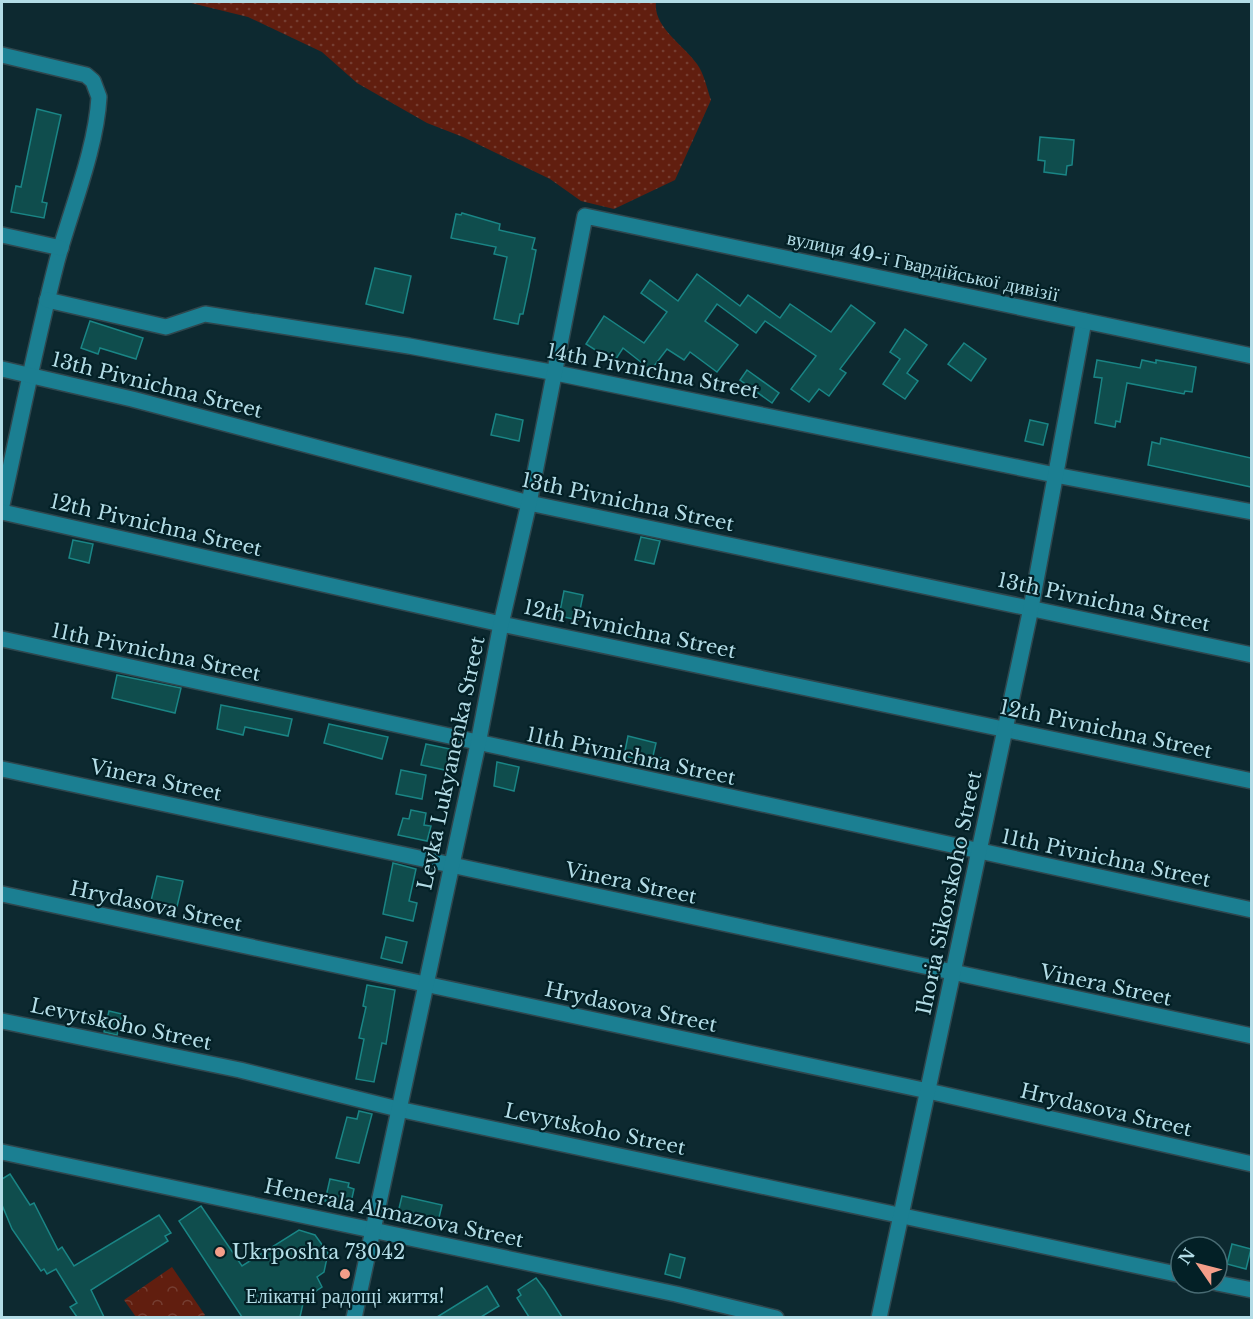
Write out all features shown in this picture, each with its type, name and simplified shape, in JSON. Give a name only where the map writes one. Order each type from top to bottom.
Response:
[{"type":"street","points":[[2,55],[86,75],[97,88],[98,108],[71,222],[61,248],[47,300],[2,505]]},
{"type":"street","name":"вулиця 49-ї Гвардійської дивізії","points":[[585,216],[1251,356]]},
{"type":"street","name":"Levka Lukyanenka Street","points":[[354,1317],[452,866],[501,624],[529,503],[585,216]]},
{"type":"street","points":[[2,235],[61,248]]},
{"type":"street","name":"14th Pivnichna Street","points":[[47,300],[166,327],[206,314],[556,373],[1055,475],[1251,512]]},
{"type":"street","name":"Ihoria Sikorskoho Street","points":[[879,1317],[1031,608],[1084,321]]},
{"type":"street","name":"13th Pivnichna Street","points":[[2,369],[132,399],[529,503],[1251,655]]},
{"type":"street","name":"12th Pivnichna Street","points":[[2,512],[501,624],[1251,781]]},
{"type":"street","name":"11th Pivnichna Street","points":[[2,639],[477,744],[1251,910]]},
{"type":"street","name":"Vinera Street","points":[[2,769],[1251,1036]]},
{"type":"street","name":"Hrydasova Street","points":[[2,894],[928,1091],[1251,1164]]},
{"type":"street","name":"Levytskoho Street","points":[[2,1021],[240,1070],[399,1109],[1169,1272]]},
{"type":"street","name":"Henerala Almazova Street","points":[[2,1152],[776,1317]]},
{"type":"street","points":[[1229,1285],[1251,1290]]},
{"type":"green space","points":[[187,2],[656,2],[659,20],[699,68],[711,100],[675,180],[614,209],[581,201],[550,179],[463,137],[427,123],[357,83],[322,52],[248,17]]},
{"type":"green space","points":[[172,1267],[205,1315],[201,1318],[136,1317],[124,1300]]},
{"type":"building","points":[[37,109],[61,115],[42,202],[47,203],[44,218],[11,212],[16,186],[21,187]]},
{"type":"building","points":[[1040,137],[1074,140],[1072,165],[1067,166],[1066,175],[1044,172],[1045,161],[1038,160]]},
{"type":"building","points":[[462,213],[500,224],[499,230],[535,238],[532,249],[536,250],[529,286],[523,314],[520,314],[518,324],[494,319],[507,257],[494,254],[496,247],[451,238],[456,214],[461,215]]},
{"type":"building","points":[[375,268],[411,276],[403,313],[366,304]]},
{"type":"building","points":[[697,274],[740,306],[748,295],[780,318],[790,304],[831,332],[851,305],[875,323],[840,369],[846,373],[829,396],[819,389],[809,402],[791,389],[816,356],[765,321],[756,333],[717,304],[705,321],[738,345],[717,372],[690,352],[684,360],[667,349],[651,370],[623,348],[614,362],[586,344],[604,316],[644,343],[667,312],[641,293],[650,280],[678,301]]},
{"type":"building","points":[[90,321],[143,338],[136,359],[100,348],[98,354],[81,348]]},
{"type":"building","points":[[905,329],[927,345],[907,373],[918,381],[905,399],[883,384],[900,359],[890,352]]},
{"type":"building","points":[[964,343],[986,359],[971,381],[948,364]]},
{"type":"building","points":[[1097,360],[1140,368],[1142,360],[1196,367],[1192,392],[1185,391],[1184,394],[1127,383],[1120,422],[1116,421],[1115,427],[1095,423],[1102,378],[1094,377]]},
{"type":"building","points":[[747,370],[779,393],[772,403],[740,380]]},
{"type":"building","points":[[496,414],[523,420],[519,441],[491,435]]},
{"type":"building","points":[[1030,420],[1048,424],[1043,445],[1025,441]]},
{"type":"building","points":[[1161,438],[1251,458],[1251,487],[1148,465],[1152,442],[1160,444]]},
{"type":"building","points":[[641,537],[660,541],[654,564],[635,560]]},
{"type":"building","points":[[73,540],[93,544],[89,563],[69,558]]},
{"type":"building","points":[[564,591],[583,595],[578,620],[559,616]]},
{"type":"building","points":[[117,675],[181,688],[175,713],[112,698]]},
{"type":"building","points":[[221,705],[292,719],[288,736],[245,727],[243,735],[217,729]]},
{"type":"building","points":[[329,724],[388,737],[382,759],[324,743]]},
{"type":"building","points":[[628,736],[656,743],[653,756],[661,758],[659,769],[649,767],[650,762],[624,756]]},
{"type":"building","points":[[426,744],[450,749],[445,770],[421,765]]},
{"type":"building","points":[[497,762],[519,767],[514,791],[494,786]]},
{"type":"building","points":[[401,770],[426,775],[422,799],[396,794]]},
{"type":"building","points":[[411,810],[426,813],[424,825],[431,826],[427,841],[398,835],[403,818],[409,819]]},
{"type":"building","points":[[393,863],[416,869],[409,901],[417,903],[413,921],[383,914]]},
{"type":"building","points":[[157,876],[183,881],[176,911],[150,905]]},
{"type":"building","points":[[386,937],[407,942],[402,963],[381,958]]},
{"type":"building","points":[[367,985],[395,990],[386,1044],[382,1043],[374,1082],[356,1079],[364,1039],[359,1038],[366,1007],[363,1006]]},
{"type":"building","points":[[109,1011],[122,1014],[117,1035],[104,1032]]},
{"type":"building","points":[[359,1111],[372,1114],[359,1163],[336,1158],[347,1117],[357,1119]]},
{"type":"building","points":[[10,1174],[30,1205],[34,1203],[58,1250],[62,1247],[74,1266],[159,1215],[171,1233],[165,1236],[168,1241],[91,1290],[104,1317],[77,1317],[70,1307],[77,1303],[56,1269],[47,1274],[44,1269],[41,1271],[12,1229],[2,1205],[2,1179]]},
{"type":"building","points":[[330,1179],[349,1183],[348,1187],[354,1189],[350,1207],[325,1201]]},
{"type":"building","points":[[402,1196],[442,1205],[437,1226],[397,1217]]},
{"type":"building","points":[[201,1206],[242,1266],[299,1230],[315,1235],[328,1253],[324,1272],[317,1277],[322,1287],[304,1299],[300,1317],[242,1317],[179,1221]]},
{"type":"building","points":[[1232,1244],[1251,1249],[1246,1269],[1229,1265]]},
{"type":"building","points":[[670,1254],[685,1258],[680,1278],[665,1274]]},
{"type":"building","points":[[536,1278],[562,1317],[529,1317],[517,1298],[521,1295],[518,1290]]},
{"type":"building","points":[[487,1286],[499,1306],[481,1317],[437,1317]]},
{"type":"place","name":"Ukrposhta 73042","points":[[220,1252]]},
{"type":"place","name":"Елікатні радощі життя!","points":[[345,1274]]}]
